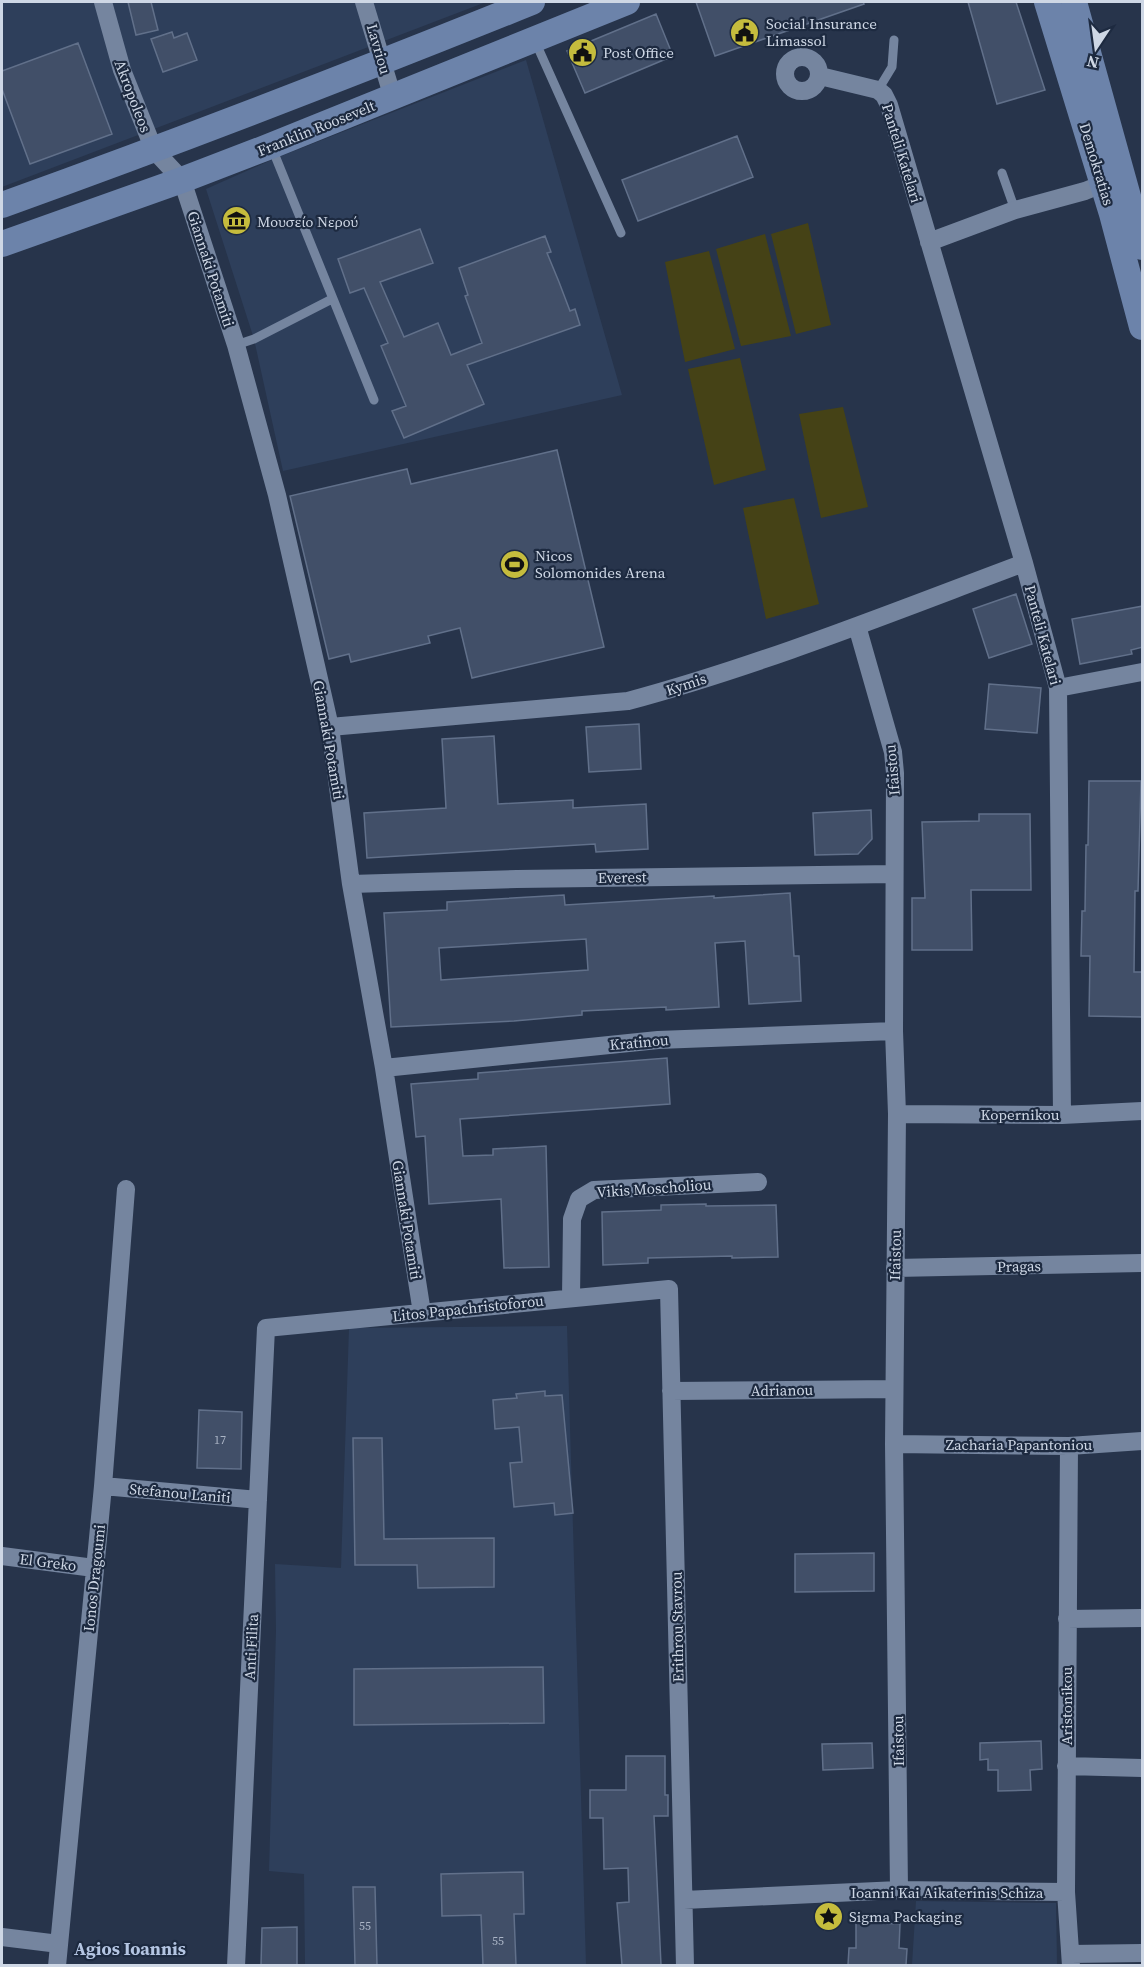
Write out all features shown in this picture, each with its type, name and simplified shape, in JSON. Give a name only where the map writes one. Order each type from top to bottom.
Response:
[{"type":"main road","points":[[2,205],[382,63],[532,2]]},
{"type":"main road","name":"Franklin Roosevelt","points":[[2,244],[273,145],[627,2]]},
{"type":"main road","name":"Demokratias","points":[[1047,2],[1112,177],[1143,247]]},
{"type":"main road","name":"Demokratias","points":[[1074,2],[1143,327]]},
{"type":"street","name":"Akropoleos","points":[[103,2],[122,70],[154,150],[182,180]]},
{"type":"street","name":"Lavriou","points":[[364,2],[393,98]]},
{"type":"street","name":"Panteli Katelari","points":[[820,76],[878,90],[884,95],[889,105],[1058,688],[1062,1115]]},
{"type":"street","points":[[929,242],[1112,177]]},
{"type":"street","name":"Giannaki Potamiti","points":[[182,180],[236,345],[277,495],[330,728],[351,884],[384,1068],[422,1313]]},
{"type":"street","name":"Kymis","points":[[330,728],[628,701],[670,690],[857,626],[1023,563]]},
{"type":"street","name":"Ifaistou","points":[[857,626],[893,753],[895,773],[894,1031],[897,1114],[894,1444],[899,1890]]},
{"type":"street","points":[[1058,688],[1143,672]]},
{"type":"street","name":"Everest","points":[[351,884],[517,879],[894,874]]},
{"type":"street","name":"Kratinou","points":[[384,1068],[658,1040],[894,1031]]},
{"type":"street","name":"Kopernikou","points":[[897,1114],[1062,1115],[1143,1111]]},
{"type":"street","name":"Vikis Moscholiou","points":[[571,1298],[572,1219],[579,1199],[594,1190],[759,1182]]},
{"type":"street","name":"Ionos Dragoumi","points":[[57,1965],[103,1486],[126,1189]]},
{"type":"street","name":"Pragas","points":[[895,1268],[1143,1263]]},
{"type":"street","name":"Litos Papachristoforou","points":[[266,1328],[669,1289]]},
{"type":"street","name":"Erithrou Stavrou","points":[[669,1289],[685,1965]]},
{"type":"street","name":"Anti Filita","points":[[236,1965],[266,1328]]},
{"type":"street","name":"Adrianou","points":[[671,1391],[894,1389]]},
{"type":"street","name":"Zacharia Papantoniou","points":[[894,1444],[1069,1446],[1143,1441]]},
{"type":"street","name":"Aristonikou","points":[[1069,1446],[1066,1619],[1066,1892],[1071,1960]]},
{"type":"street","name":"Stefanou Laniti","points":[[103,1486],[258,1500]]},
{"type":"street","name":"El Greko","points":[[2,1556],[94,1568]]},
{"type":"street","points":[[1066,1619],[1143,1618]]},
{"type":"street","points":[[1066,1766],[1143,1768]]},
{"type":"street","name":"Ioanni Kai Aikaterinis Schiza","points":[[684,1900],[899,1890],[1066,1892]]},
{"type":"street","points":[[2,1936],[59,1944]]},
{"type":"street","points":[[1071,1960],[1143,1953]]},
{"type":"lane","points":[[534,39],[621,233]]},
{"type":"lane","points":[[878,90],[892,68],[894,40]]},
{"type":"lane","points":[[273,145],[276,158],[374,400]]},
{"type":"lane","points":[[1002,173],[1015,210]]},
{"type":"lane","points":[[236,345],[254,339],[332,298]]},
{"type":"shaded area","points":[[2,2],[486,2],[2,187]]},
{"type":"shaded area","points":[[526,60],[622,395],[283,471],[254,339],[206,189],[276,158]]},
{"type":"shaded area","points":[[808,223],[831,325],[796,334],[771,234]]},
{"type":"shaded area","points":[[765,234],[791,336],[741,346],[716,249]]},
{"type":"shaded area","points":[[709,251],[735,349],[685,362],[665,262]]},
{"type":"shaded area","points":[[740,358],[766,470],[714,485],[688,369]]},
{"type":"shaded area","points":[[843,407],[868,507],[821,518],[799,414]]},
{"type":"shaded area","points":[[794,498],[819,604],[766,619],[743,508]]},
{"type":"shaded area","points":[[567,1326],[586,1965],[305,1965],[304,1874],[269,1871],[276,1631],[275,1564],[341,1568],[349,1328]]},
{"type":"shaded area","points":[[916,1901],[1056,1903],[1057,1965],[912,1965]]},
{"type":"building","points":[[128,2],[151,2],[158,30],[136,35]]},
{"type":"building","name":"Social Insurance Limassol","points":[[696,2],[863,2],[864,4],[715,56]]},
{"type":"building","points":[[968,2],[1016,2],[1045,90],[997,104]]},
{"type":"building","points":[[656,14],[673,56],[585,93],[567,51]]},
{"type":"building","points":[[172,32],[174,38],[187,33],[197,60],[163,72],[151,39]]},
{"type":"building","points":[[78,43],[112,134],[30,164],[2,89],[2,71]]},
{"type":"building","points":[[737,136],[753,177],[638,221],[622,180]]},
{"type":"building","points":[[420,229],[433,263],[380,282],[404,337],[438,323],[451,355],[482,343],[465,296],[468,295],[459,268],[545,236],[551,252],[547,253],[570,311],[575,309],[580,325],[467,365],[484,404],[404,438],[392,411],[406,406],[381,346],[388,343],[364,288],[350,293],[338,259]]},
{"type":"building","points":[[557,450],[604,647],[472,678],[460,628],[428,636],[430,643],[351,662],[349,654],[329,659],[290,496],[407,469],[411,484]]},
{"type":"building","points":[[1016,594],[1032,644],[989,658],[973,609]]},
{"type":"building","points":[[1143,606],[1143,647],[1131,650],[1132,654],[1080,664],[1072,619]]},
{"type":"building","points":[[989,684],[1041,688],[1037,733],[985,729]]},
{"type":"building","points":[[639,724],[641,769],[589,772],[586,727]]},
{"type":"building","points":[[494,736],[498,804],[573,800],[573,808],[646,804],[648,849],[596,852],[595,844],[367,858],[364,813],[446,808],[442,739]]},
{"type":"building","points":[[1089,781],[1141,781],[1138,891],[1135,891],[1134,972],[1143,972],[1142,1017],[1089,1016],[1090,956],[1081,956],[1082,911],[1085,911]]},
{"type":"building","points":[[871,810],[872,839],[858,854],[815,855],[813,813]]},
{"type":"building","points":[[979,814],[1030,814],[1031,890],[971,890],[972,950],[912,950],[912,898],[925,898],[922,822],[979,821]]},
{"type":"building","points":[[790,893],[794,956],[799,956],[801,1001],[749,1004],[745,941],[715,943],[719,1007],[582,1011],[582,1015],[514,1021],[391,1027],[384,913],[447,910],[447,902],[564,895],[565,905],[714,896],[714,898]],"holes":[[[586,939],[588,970],[441,980],[439,948]]]},
{"type":"building","points":[[667,1058],[670,1104],[460,1119],[463,1156],[493,1155],[493,1149],[546,1146],[549,1267],[504,1268],[501,1199],[429,1204],[425,1136],[416,1137],[411,1084],[478,1079],[478,1073]]},
{"type":"building","points":[[706,1204],[706,1206],[776,1205],[778,1257],[648,1258],[648,1263],[603,1265],[602,1212],[661,1210],[661,1205]]},
{"type":"building","points":[[545,1391],[545,1396],[562,1395],[573,1513],[555,1515],[554,1503],[514,1507],[510,1463],[522,1462],[519,1427],[495,1429],[493,1400],[517,1398],[516,1394]]},
{"type":"building","points":[[199,1410],[242,1412],[241,1469],[197,1468]]},
{"type":"building","points":[[353,1438],[382,1438],[384,1539],[494,1538],[494,1587],[418,1588],[417,1565],[355,1565]]},
{"type":"building","points":[[874,1553],[874,1591],[795,1592],[795,1554]]},
{"type":"building","points":[[543,1667],[544,1723],[354,1725],[354,1669]]},
{"type":"building","points":[[1041,1741],[1042,1769],[1030,1770],[1031,1790],[998,1791],[998,1770],[988,1770],[988,1759],[980,1760],[980,1743]]},
{"type":"building","points":[[872,1743],[873,1768],[823,1770],[822,1744]]},
{"type":"building","points":[[626,1756],[665,1756],[665,1795],[668,1795],[668,1816],[654,1816],[661,1965],[622,1965],[617,1903],[629,1902],[628,1868],[604,1869],[603,1818],[590,1818],[590,1790],[626,1790]]},
{"type":"building","points":[[523,1872],[524,1914],[514,1914],[516,1965],[483,1965],[481,1915],[442,1916],[441,1874]]},
{"type":"building","points":[[353,1887],[375,1887],[377,1965],[355,1965]]},
{"type":"building","points":[[856,1922],[900,1924],[899,1948],[907,1949],[906,1965],[848,1965],[849,1948],[856,1948]]},
{"type":"building","points":[[297,1927],[297,1965],[261,1965],[262,1928]]},
{"type":"place","name":"Social Insurance Limassol","points":[[745,32]]},
{"type":"place","name":"Post Office","points":[[582,52]]},
{"type":"place","name":"Μουσείο Νερού","points":[[236,221]]},
{"type":"place","name":"Nicos Solomonides Arena","points":[[514,564]]},
{"type":"place","name":"Sigma Packaging","points":[[828,1916]]},
{"type":"district","name":"Agios Ioannis","points":[[130,1948]]}]
